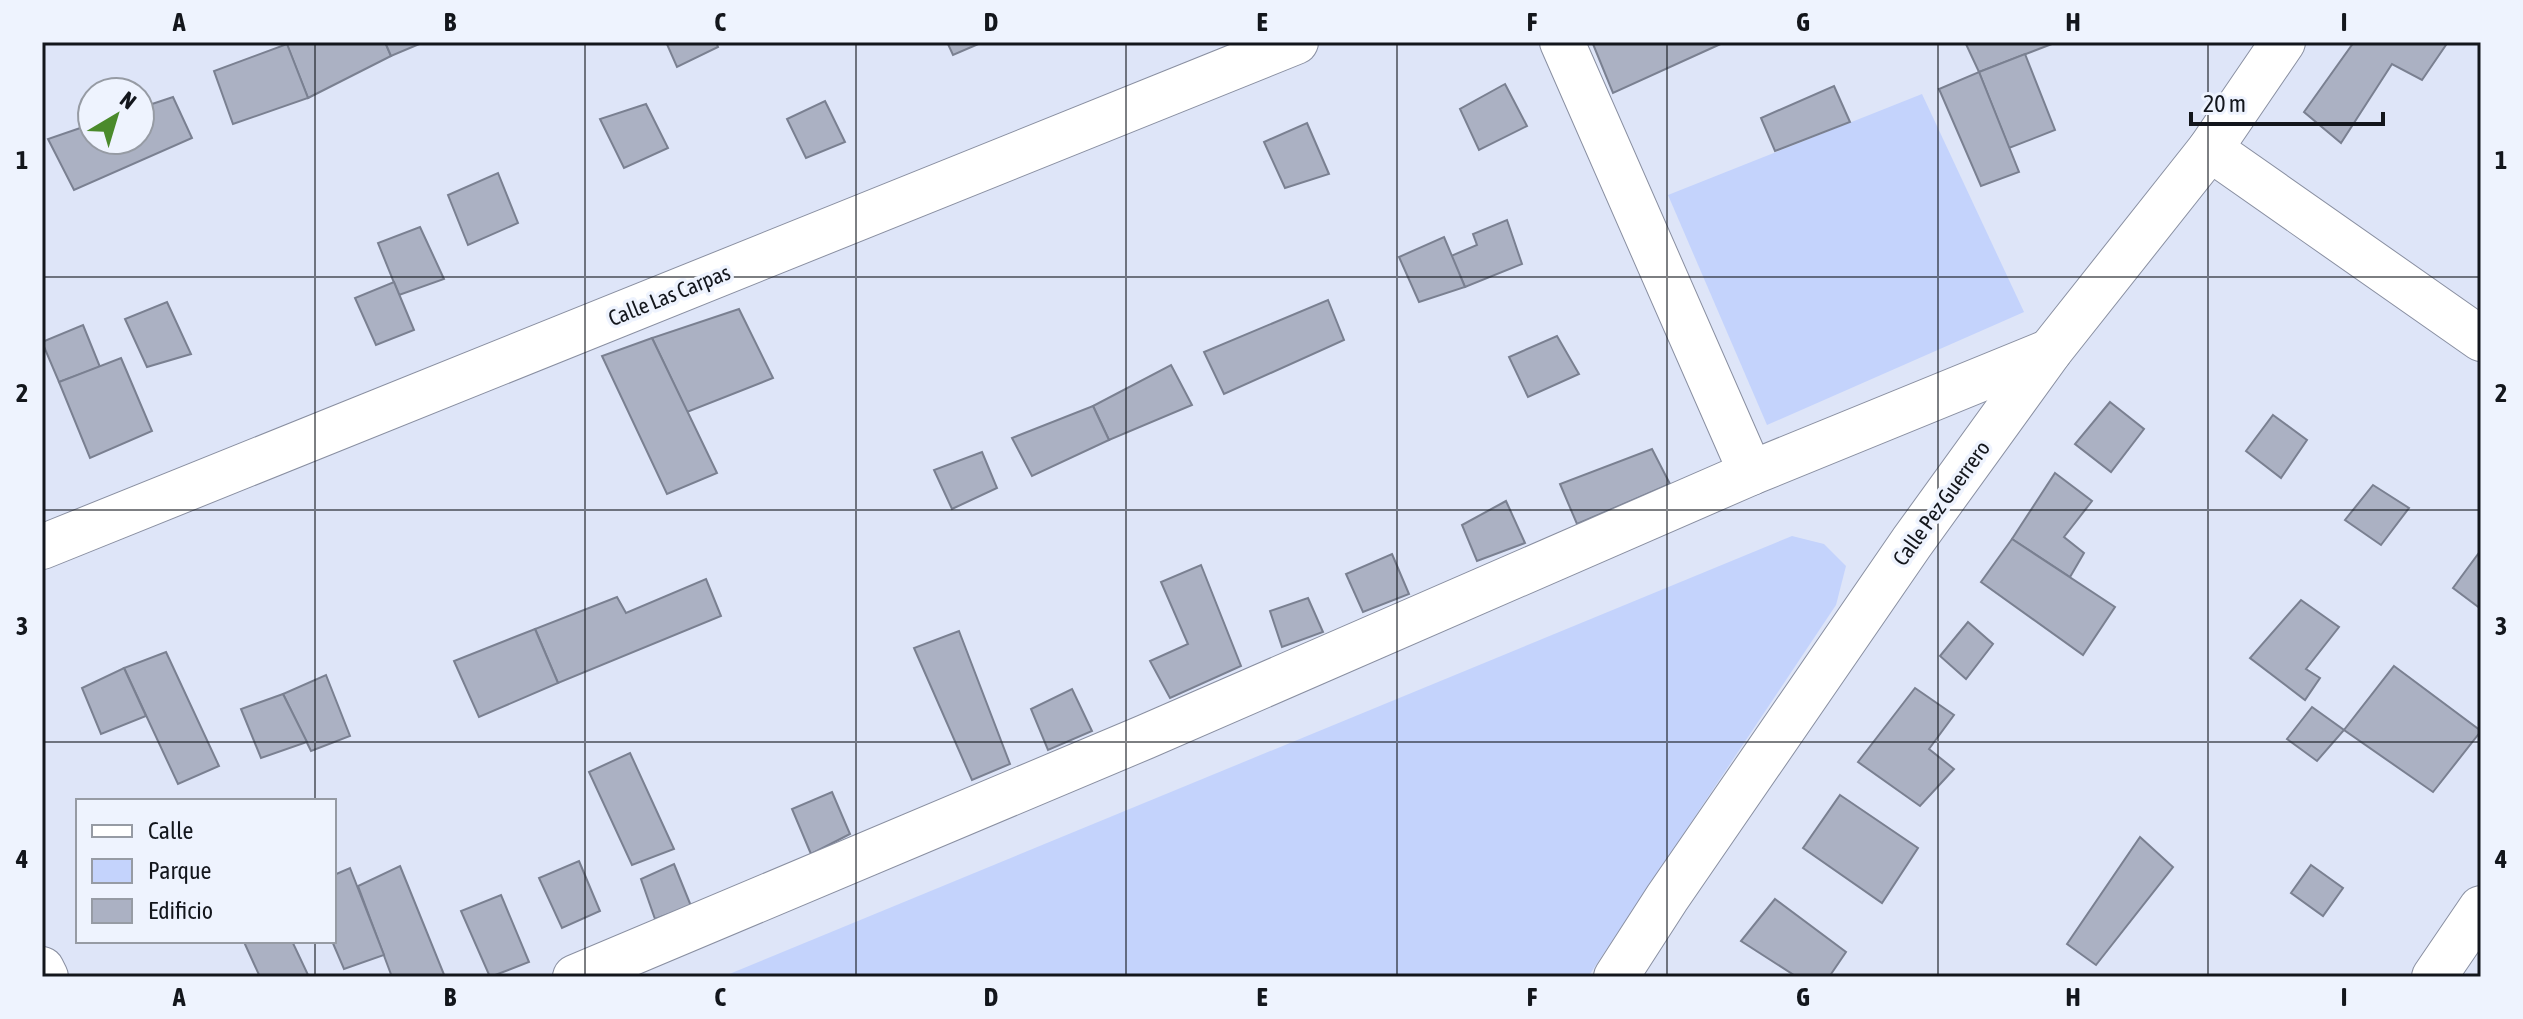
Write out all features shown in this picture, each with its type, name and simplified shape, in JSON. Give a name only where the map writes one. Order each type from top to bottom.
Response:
[{"type":"street","name":"Calle Las Carpas","points":[[42,547],[1296,42]]},
{"type":"street","points":[[1562,42],[1751,473]]},
{"type":"street","name":"Calle Pez Guerrero","points":[[1616,977],[1675,885],[1886,580],[2050,351],[2210,149],[2283,42]]},
{"type":"street","points":[[2210,149],[2481,339]]},
{"type":"street","points":[[575,977],[1145,737],[1751,473],[2050,351]]},
{"type":"street","points":[[2434,977],[2481,908]]},
{"type":"street","points":[[42,969],[46,977]]},
{"type":"green space","points":[[1922,94],[2024,312],[1767,425],[1668,195]]},
{"type":"green space","points":[[1792,536],[1824,544],[1846,566],[1836,605],[1588,977],[722,977]]},
{"type":"building","points":[[286,42],[385,42],[391,56],[308,98]]},
{"type":"building","points":[[385,42],[424,42],[391,56]]},
{"type":"building","points":[[666,42],[716,42],[718,47],[677,67]]},
{"type":"building","points":[[947,42],[983,42],[953,55]]},
{"type":"building","points":[[1725,42],[1613,93],[1593,44]]},
{"type":"building","points":[[1965,42],[2057,42],[1979,72]]},
{"type":"building","points":[[2354,42],[2448,42],[2422,80],[2392,64],[2341,143],[2304,112]]},
{"type":"building","points":[[287,44],[308,98],[233,124],[214,71]]},
{"type":"building","points":[[2025,54],[2055,130],[2009,148],[1979,72]]},
{"type":"building","points":[[1979,72],[2019,172],[1981,186],[1939,89]]},
{"type":"building","points":[[1505,84],[1527,126],[1479,150],[1460,109]]},
{"type":"building","points":[[1834,86],[1850,122],[1775,151],[1761,118]]},
{"type":"building","points":[[173,97],[192,138],[156,154],[156,103]]},
{"type":"building","points":[[825,101],[845,142],[806,158],[787,119]]},
{"type":"building","points":[[646,104],[668,148],[624,168],[600,119]]},
{"type":"building","points":[[1307,123],[1329,174],[1285,188],[1264,142]]},
{"type":"building","points":[[76,129],[76,156],[151,156],[74,190],[48,139]]},
{"type":"building","points":[[498,173],[518,223],[468,245],[448,195]]},
{"type":"building","points":[[1507,220],[1522,264],[1465,287],[1451,256],[1477,245],[1473,234]]},
{"type":"building","points":[[420,227],[444,279],[399,295],[378,243]]},
{"type":"building","points":[[1444,237],[1465,287],[1419,302],[1399,257]]},
{"type":"building","points":[[394,282],[414,330],[376,345],[355,298]]},
{"type":"building","points":[[1328,300],[1344,340],[1224,394],[1204,352]]},
{"type":"building","points":[[167,302],[191,354],[147,367],[125,319]]},
{"type":"building","points":[[739,309],[773,378],[687,412],[652,338]]},
{"type":"building","points":[[83,325],[100,367],[59,382],[42,342]]},
{"type":"building","points":[[1557,336],[1579,374],[1528,397],[1509,357]]},
{"type":"building","points":[[652,338],[717,473],[667,494],[602,356]]},
{"type":"building","points":[[121,358],[152,431],[90,458],[59,382]]},
{"type":"building","points":[[1171,365],[1192,405],[1109,440],[1093,406]]},
{"type":"building","points":[[2110,402],[2144,429],[2111,472],[2075,444]]},
{"type":"building","points":[[1093,406],[1109,440],[1032,476],[1012,438]]},
{"type":"building","points":[[2273,415],[2307,440],[2281,478],[2246,451]]},
{"type":"building","points":[[1652,449],[1670,484],[1577,524],[1560,484]]},
{"type":"building","points":[[982,452],[997,488],[952,509],[934,470]]},
{"type":"building","points":[[2055,473],[2092,501],[2064,537],[2084,553],[2070,577],[2012,539]]},
{"type":"building","points":[[2373,485],[2409,508],[2381,545],[2345,520]]},
{"type":"building","points":[[1506,501],[1525,543],[1477,561],[1462,525]]},
{"type":"building","points":[[2012,539],[2115,607],[2083,655],[1981,582]]},
{"type":"building","points":[[2481,550],[2481,609],[2453,588]]},
{"type":"building","points":[[1392,554],[1409,594],[1363,612],[1346,574]]},
{"type":"building","points":[[1201,565],[1241,666],[1170,698],[1150,661],[1188,644],[1161,582]]},
{"type":"building","points":[[706,579],[721,616],[558,683],[535,629],[617,597],[626,613]]},
{"type":"building","points":[[1308,598],[1323,632],[1282,647],[1270,611]]},
{"type":"building","points":[[2301,600],[2339,627],[2306,669],[2320,678],[2305,700],[2250,658]]},
{"type":"building","points":[[1968,622],[1993,644],[1966,679],[1940,656]]},
{"type":"building","points":[[535,629],[558,683],[479,717],[454,661]]},
{"type":"building","points":[[959,631],[1010,764],[972,780],[914,648]]},
{"type":"building","points":[[166,652],[219,766],[178,784],[124,668]]},
{"type":"building","points":[[2394,666],[2481,731],[2433,792],[2344,730]]},
{"type":"building","points":[[124,668],[146,716],[101,734],[82,688]]},
{"type":"building","points":[[326,675],[350,736],[311,751],[283,694]]},
{"type":"building","points":[[1915,688],[1954,715],[1929,749],[1954,769],[1920,806],[1858,762]]},
{"type":"building","points":[[1072,689],[1092,731],[1048,750],[1031,709]]},
{"type":"building","points":[[283,694],[307,742],[261,758],[241,709]]},
{"type":"building","points":[[2312,707],[2344,730],[2317,761],[2287,739]]},
{"type":"building","points":[[630,753],[674,849],[632,865],[589,772]]},
{"type":"building","points":[[832,792],[850,834],[811,854],[792,809]]},
{"type":"building","points":[[1840,795],[1918,848],[1882,903],[1803,848]]},
{"type":"building","points":[[2140,837],[2173,867],[2096,965],[2067,944]]},
{"type":"building","points":[[579,861],[600,911],[562,928],[539,878]]},
{"type":"building","points":[[674,864],[691,906],[655,919],[641,879]]},
{"type":"building","points":[[2311,865],[2343,888],[2323,916],[2291,893]]},
{"type":"building","points":[[400,866],[445,977],[392,977],[358,886]]},
{"type":"building","points":[[350,868],[384,955],[344,969],[333,943],[336,943],[336,874]]},
{"type":"building","points":[[501,895],[529,962],[490,977],[461,911]]},
{"type":"building","points":[[1775,899],[1846,952],[1829,977],[1797,977],[1741,941]]},
{"type":"building","points":[[244,943],[293,943],[309,977],[260,977]]}]
